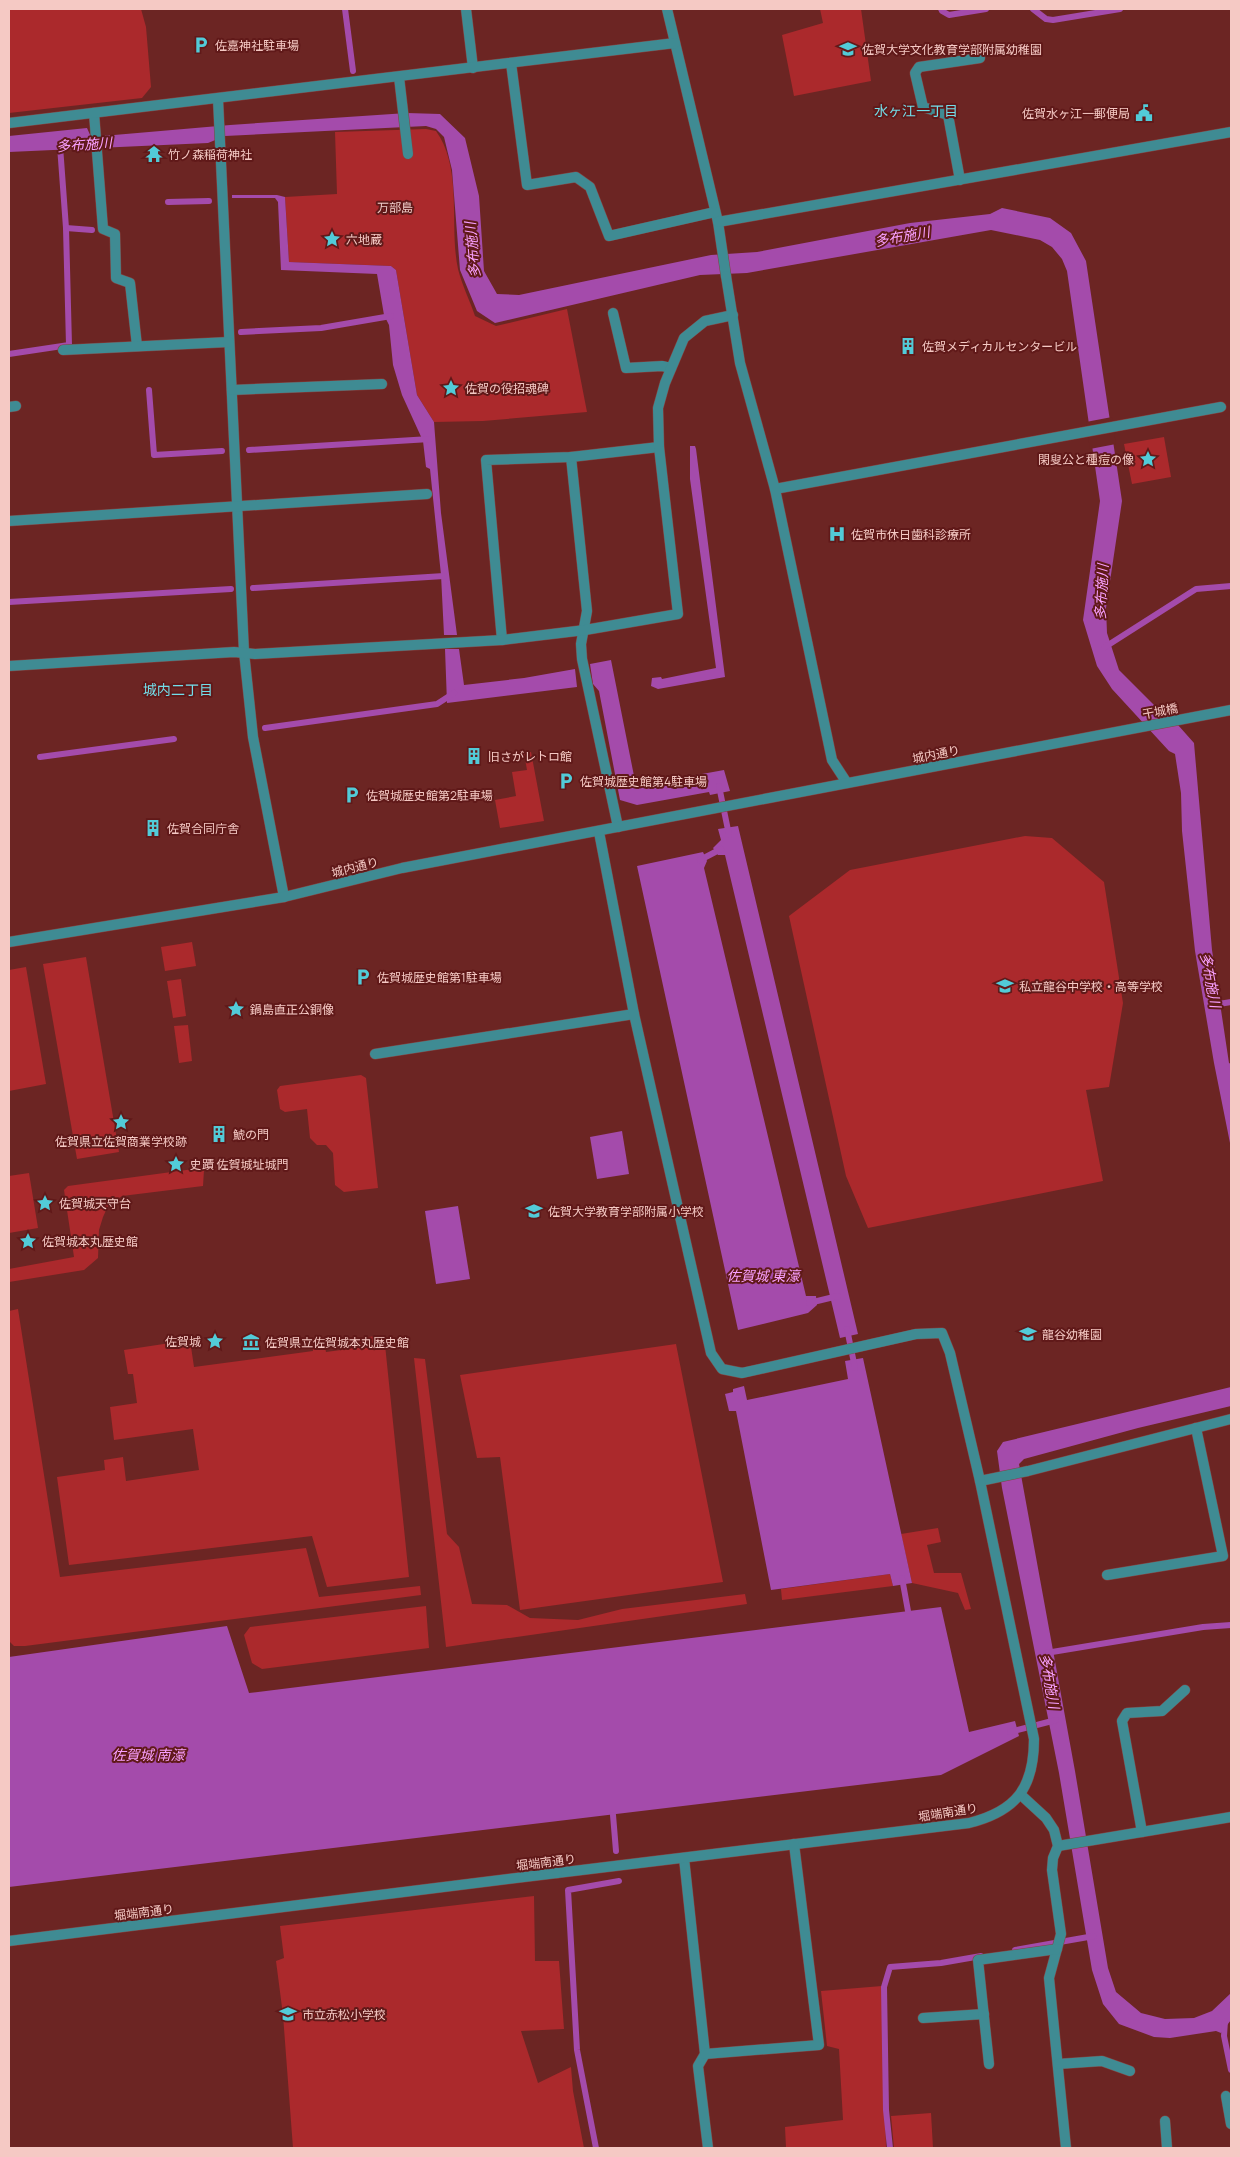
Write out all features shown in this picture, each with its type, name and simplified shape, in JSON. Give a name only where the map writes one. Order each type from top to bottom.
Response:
[{"type":"street","points":[[466,9],[473,68]]},
{"type":"street","points":[[667,9],[716,217],[740,363],[775,489],[832,760],[847,783]]},
{"type":"street","points":[[9,123],[675,43]]},
{"type":"street","points":[[960,180],[948,115],[924,107],[915,73],[919,67],[980,58]]},
{"type":"street","points":[[511,63],[527,185],[576,177],[590,187],[608,236],[716,217],[960,180],[1231,132]]},
{"type":"street","points":[[399,77],[408,154]]},
{"type":"street","points":[[218,99],[244,652],[253,737],[284,897]]},
{"type":"street","points":[[94,113],[103,229],[115,234],[116,278],[130,283],[137,346]]},
{"type":"street","points":[[613,313],[626,368],[662,366],[671,368]]},
{"type":"street","points":[[9,666],[244,652],[255,654],[459,644],[585,630],[678,614],[659,446],[658,408],[671,368],[684,338],[705,321],[733,315]]},
{"type":"street","points":[[64,350],[229,342]]},
{"type":"street","points":[[232,390],[382,384]]},
{"type":"street","points":[[775,489],[1221,408]]},
{"type":"street","points":[[502,640],[486,460],[571,457],[659,446]]},
{"type":"street","points":[[571,457],[586,612],[585,630],[581,644],[582,660],[618,827]]},
{"type":"street","points":[[9,521],[427,494]]},
{"type":"street","name":"干城橋","points":[[1139,728],[1231,710]]},
{"type":"street","name":"城内通り","points":[[9,942],[284,897],[402,868],[1139,728]]},
{"type":"street","points":[[374,1054],[634,1014],[599,832]]},
{"type":"street","name":"堀端南通り","points":[[9,1941],[969,1823],[1000,1812],[1021,1795],[1032,1771],[1034,1739],[980,1481],[950,1353],[942,1333],[916,1334],[742,1373],[722,1369],[711,1353],[634,1014]]},
{"type":"street","points":[[980,1481],[1023,1472],[1231,1419]]},
{"type":"street","points":[[1107,1575],[1227,1556],[1196,1428]]},
{"type":"street","points":[[1142,1832],[1122,1721],[1127,1713],[1162,1711],[1185,1690]]},
{"type":"street","points":[[1021,1795],[1046,1818],[1063,1845]]},
{"type":"street","points":[[1066,2148],[1049,1978],[1061,1934],[1052,1870],[1053,1858],[1063,1845],[1231,1817]]},
{"type":"street","points":[[705,2054],[819,2044],[794,1844]]},
{"type":"street","points":[[684,1858],[705,2054],[698,2066],[708,2148]]},
{"type":"street","points":[[989,2064],[978,1960],[1057,1948]]},
{"type":"street","points":[[923,2018],[984,2014]]},
{"type":"street","points":[[1058,2064],[1102,2061],[1130,2071]]},
{"type":"street","points":[[1226,2096],[1231,2124]]},
{"type":"street","points":[[1165,2121],[1167,2148]]},
{"type":"green space","points":[[9,9],[141,9],[146,27],[151,87],[142,98],[9,113]]},
{"type":"green space","points":[[820,9],[861,9],[871,81],[794,96],[782,35],[823,23]]},
{"type":"green space","name":"万部島","points":[[426,129],[436,131],[450,162],[458,269],[475,316],[496,326],[567,309],[587,412],[483,421],[434,422],[417,395],[396,270],[391,266],[289,262],[285,197],[337,194],[335,132]]},
{"type":"green space","points":[[1164,437],[1171,477],[1132,484],[1124,444]]},
{"type":"green space","points":[[531,752],[544,821],[500,828],[495,800],[516,796],[512,772],[527,770],[524,753]]},
{"type":"green space","points":[[1025,836],[1052,838],[1104,882],[1123,1003],[1109,1087],[1086,1090],[1103,1181],[868,1228],[846,1176],[789,916],[850,870]]},
{"type":"green space","points":[[192,942],[196,966],[165,971],[161,947]]},
{"type":"green space","points":[[86,957],[119,1152],[77,1159],[43,964]]},
{"type":"green space","points":[[26,967],[46,1084],[9,1091],[9,970]]},
{"type":"green space","points":[[181,979],[186,1016],[173,1018],[167,981]]},
{"type":"green space","points":[[188,1025],[192,1061],[179,1063],[174,1026]]},
{"type":"green space","points":[[361,1075],[366,1078],[378,1188],[344,1192],[335,1185],[333,1153],[326,1145],[317,1145],[310,1138],[307,1109],[285,1112],[280,1109],[277,1090],[280,1086]]},
{"type":"green space","points":[[201,1168],[204,1170],[203,1186],[122,1196],[108,1206],[99,1230],[98,1258],[84,1270],[9,1282],[9,1269],[74,1257],[64,1190],[68,1186]]},
{"type":"green space","points":[[29,1173],[38,1228],[9,1233],[9,1176]]},
{"type":"green space","points":[[18,1309],[60,1577],[306,1548],[319,1597],[420,1586],[421,1595],[14,1646],[9,1641],[9,1311]]},
{"type":"green space","points":[[384,1335],[409,1577],[327,1587],[312,1536],[69,1565],[57,1477],[105,1470],[104,1460],[123,1457],[126,1481],[199,1470],[193,1429],[114,1440],[110,1407],[137,1403],[133,1374],[128,1374],[124,1350],[190,1340],[194,1367],[313,1351],[312,1343],[324,1342],[326,1352],[355,1348],[354,1339]]},
{"type":"green space","points":[[676,1344],[723,1582],[520,1610],[500,1457],[477,1458],[460,1375]]},
{"type":"green space","points":[[414,1358],[425,1359],[447,1534],[459,1547],[472,1604],[507,1605],[530,1618],[578,1620],[622,1609],[745,1594],[747,1604],[446,1647]]},
{"type":"green space","points":[[938,1528],[941,1542],[927,1545],[934,1573],[961,1573],[971,1609],[965,1610],[958,1593],[912,1583],[901,1534]]},
{"type":"green space","points":[[890,1574],[893,1586],[782,1600],[781,1589]]},
{"type":"green space","points":[[426,1606],[429,1648],[262,1669],[252,1663],[244,1635],[250,1627]]},
{"type":"green space","points":[[534,1896],[535,1961],[559,1961],[564,2029],[521,2031],[538,2083],[571,2067],[573,2091],[584,2148],[293,2148],[283,2015],[276,1961],[284,1958],[280,1926]]},
{"type":"green space","points":[[882,1986],[886,2148],[786,2148],[785,2127],[843,2120],[839,2049],[827,2046],[821,1991]]},
{"type":"green space","points":[[931,2113],[933,2148],[894,2148],[891,2116]]},
{"type":"water","name":"多布施川","points":[[407,113],[440,114],[465,138],[479,196],[484,271],[497,294],[519,295],[711,255],[757,252],[910,223],[990,214],[1002,208],[1050,218],[1071,233],[1086,261],[1122,501],[1106,608],[1107,633],[1119,670],[1157,708],[1162,707],[1194,743],[1212,950],[1229,1063],[1231,1064],[1231,1148],[1195,951],[1182,831],[1181,793],[1175,754],[1169,751],[1112,689],[1097,666],[1083,620],[1100,501],[1067,271],[1062,259],[1052,247],[1040,240],[991,230],[747,273],[700,275],[495,323],[477,311],[460,270],[452,170],[444,137],[436,129],[426,126],[225,136],[208,143],[9,152],[9,136],[87,128],[91,137]]},
{"type":"water","points":[[232,195],[277,195],[285,197],[289,262],[391,266],[396,270],[417,395],[434,422],[441,513],[457,635],[444,635],[441,575],[430,469],[426,467],[423,441],[402,395],[393,365],[389,325],[384,315],[377,274],[281,270],[278,202],[275,198],[232,198]]},
{"type":"water","points":[[690,446],[695,446],[696,449],[725,677],[658,689],[651,686],[652,678],[661,677],[662,679],[716,668],[690,479]]},
{"type":"water","points":[[445,649],[459,649],[464,685],[524,678],[575,669],[577,687],[447,703]]},
{"type":"water","points":[[611,660],[636,786],[724,770],[730,791],[710,795],[709,792],[637,805],[620,800],[599,691],[593,684],[590,664]]},
{"type":"water","points":[[738,826],[858,1334],[840,1338],[725,855],[718,855],[713,848],[721,840],[718,829]]},
{"type":"water","name":"佐賀城 東濠","points":[[703,852],[707,861],[704,868],[806,1296],[816,1296],[817,1305],[808,1313],[738,1330],[637,866]]},
{"type":"water","points":[[622,1131],[629,1174],[597,1179],[590,1137]]},
{"type":"water","points":[[458,1206],[470,1279],[436,1284],[425,1211]]},
{"type":"water","points":[[863,1358],[912,1583],[893,1586],[890,1574],[771,1590],[736,1411],[729,1411],[725,1394],[733,1392],[733,1389],[744,1386],[747,1400],[848,1379],[845,1361]]},
{"type":"water","name":"多布施川","points":[[1231,1387],[1231,1406],[1138,1428],[1024,1459],[1019,1464],[1075,1771],[1108,1968],[1116,1992],[1141,2013],[1165,2019],[1194,2018],[1212,2011],[1231,1993],[1231,2020],[1221,2033],[1216,2031],[1170,2038],[1154,2037],[1119,2024],[1103,2004],[1092,1970],[1059,1773],[1002,1488],[997,1451],[1003,1442]]},
{"type":"water","name":"佐賀城 南濠","points":[[941,1607],[969,1732],[1015,1721],[1019,1736],[941,1775],[9,1887],[9,1657],[227,1626],[249,1693]]},
{"type":"pier","points":[[1112,417],[1116,444],[1090,449],[1086,422]]},
{"type":"waterway","points":[[345,9],[353,71]]},
{"type":"waterway","points":[[941,9],[949,15],[986,9]]},
{"type":"waterway","points":[[1033,9],[1046,19],[1053,20],[1120,9]]},
{"type":"waterway","name":"多布施川","points":[[9,354],[69,345],[66,228],[60,146]]},
{"type":"waterway","points":[[168,202],[209,201]]},
{"type":"waterway","points":[[66,228],[92,230]]},
{"type":"waterway","points":[[241,332],[321,328],[391,316]]},
{"type":"waterway","points":[[149,390],[154,455],[222,451]]},
{"type":"waterway","points":[[249,450],[430,439]]},
{"type":"waterway","points":[[253,588],[444,576]]},
{"type":"waterway","points":[[1105,647],[1196,589],[1231,586]]},
{"type":"waterway","points":[[9,602],[231,589]]},
{"type":"waterway","points":[[265,728],[437,704],[454,693]]},
{"type":"waterway","points":[[40,757],[174,739]]},
{"type":"waterway","points":[[719,786],[729,835]]},
{"type":"waterway","points":[[700,860],[721,849]]},
{"type":"waterway","name":"多布施川","points":[[1213,1005],[1231,1002]]},
{"type":"waterway","points":[[809,1303],[838,1296]]},
{"type":"waterway","points":[[847,1329],[855,1368]]},
{"type":"waterway","points":[[902,1578],[908,1611]]},
{"type":"waterway","name":"多布施川","points":[[1046,1653],[1203,1627],[1231,1625]]},
{"type":"waterway","points":[[1010,1732],[1056,1720]]},
{"type":"waterway","points":[[613,1815],[616,1851]]},
{"type":"waterway","points":[[596,2148],[577,2050],[568,1890],[619,1881]]},
{"type":"waterway","points":[[1015,1950],[1094,1936]]},
{"type":"waterway","points":[[890,2148],[886,2110],[884,1987],[890,1967],[941,1963],[981,1956]]},
{"type":"waterway","points":[[1225,2021],[1224,2036],[1231,2070]]},
{"type":"place","name":"佐嘉神社駐車場","points":[[201,45]]},
{"type":"place","name":"佐賀大学文化教育学部附属幼稚園","points":[[848,49]]},
{"type":"place","name":"佐賀水ヶ江一郵便局","points":[[1144,113]]},
{"type":"place","name":"竹ノ森稲荷神社","points":[[154,154]]},
{"type":"place","name":"六地蔵","points":[[332,239]]},
{"type":"place","name":"佐賀メディカルセンタービル","points":[[908,346]]},
{"type":"place","name":"佐賀の役招魂碑","points":[[451,388]]},
{"type":"place","name":"閑叟公と種痘の像","points":[[1148,459]]},
{"type":"place","name":"佐賀市休日歯科診療所","points":[[837,534]]},
{"type":"place","name":"旧さがレトロ館","points":[[474,756]]},
{"type":"place","name":"佐賀城歴史館第4駐車場","points":[[566,781]]},
{"type":"place","name":"佐賀城歴史館第2駐車場","points":[[352,795]]},
{"type":"place","name":"佐賀合同庁舎","points":[[153,828]]},
{"type":"place","name":"佐賀城歴史館第1駐車場","points":[[363,977]]},
{"type":"place","name":"私立龍谷中学校・高等学校","points":[[1005,986]]},
{"type":"place","name":"鍋島直正公銅像","points":[[236,1009]]},
{"type":"place","name":"佐賀県立佐賀商業学校跡","points":[[121,1122]]},
{"type":"place","name":"鯱の門","points":[[219,1134]]},
{"type":"place","name":"史蹟 佐賀城址城門","points":[[176,1164]]},
{"type":"place","name":"佐賀城天守台","points":[[45,1203]]},
{"type":"place","name":"佐賀大学教育学部附属小学校","points":[[534,1211]]},
{"type":"place","name":"佐賀城本丸歴史館","points":[[28,1241]]},
{"type":"place","name":"龍谷幼稚園","points":[[1028,1334]]},
{"type":"place","name":"佐賀城","points":[[215,1341]]},
{"type":"place","name":"佐賀県立佐賀城本丸歴史館","points":[[251,1342]]},
{"type":"place","name":"市立赤松小学校","points":[[288,2014]]},
{"type":"district","name":"水ヶ江一丁目","points":[[916,110]]},
{"type":"district","name":"城内二丁目","points":[[178,689]]}]
